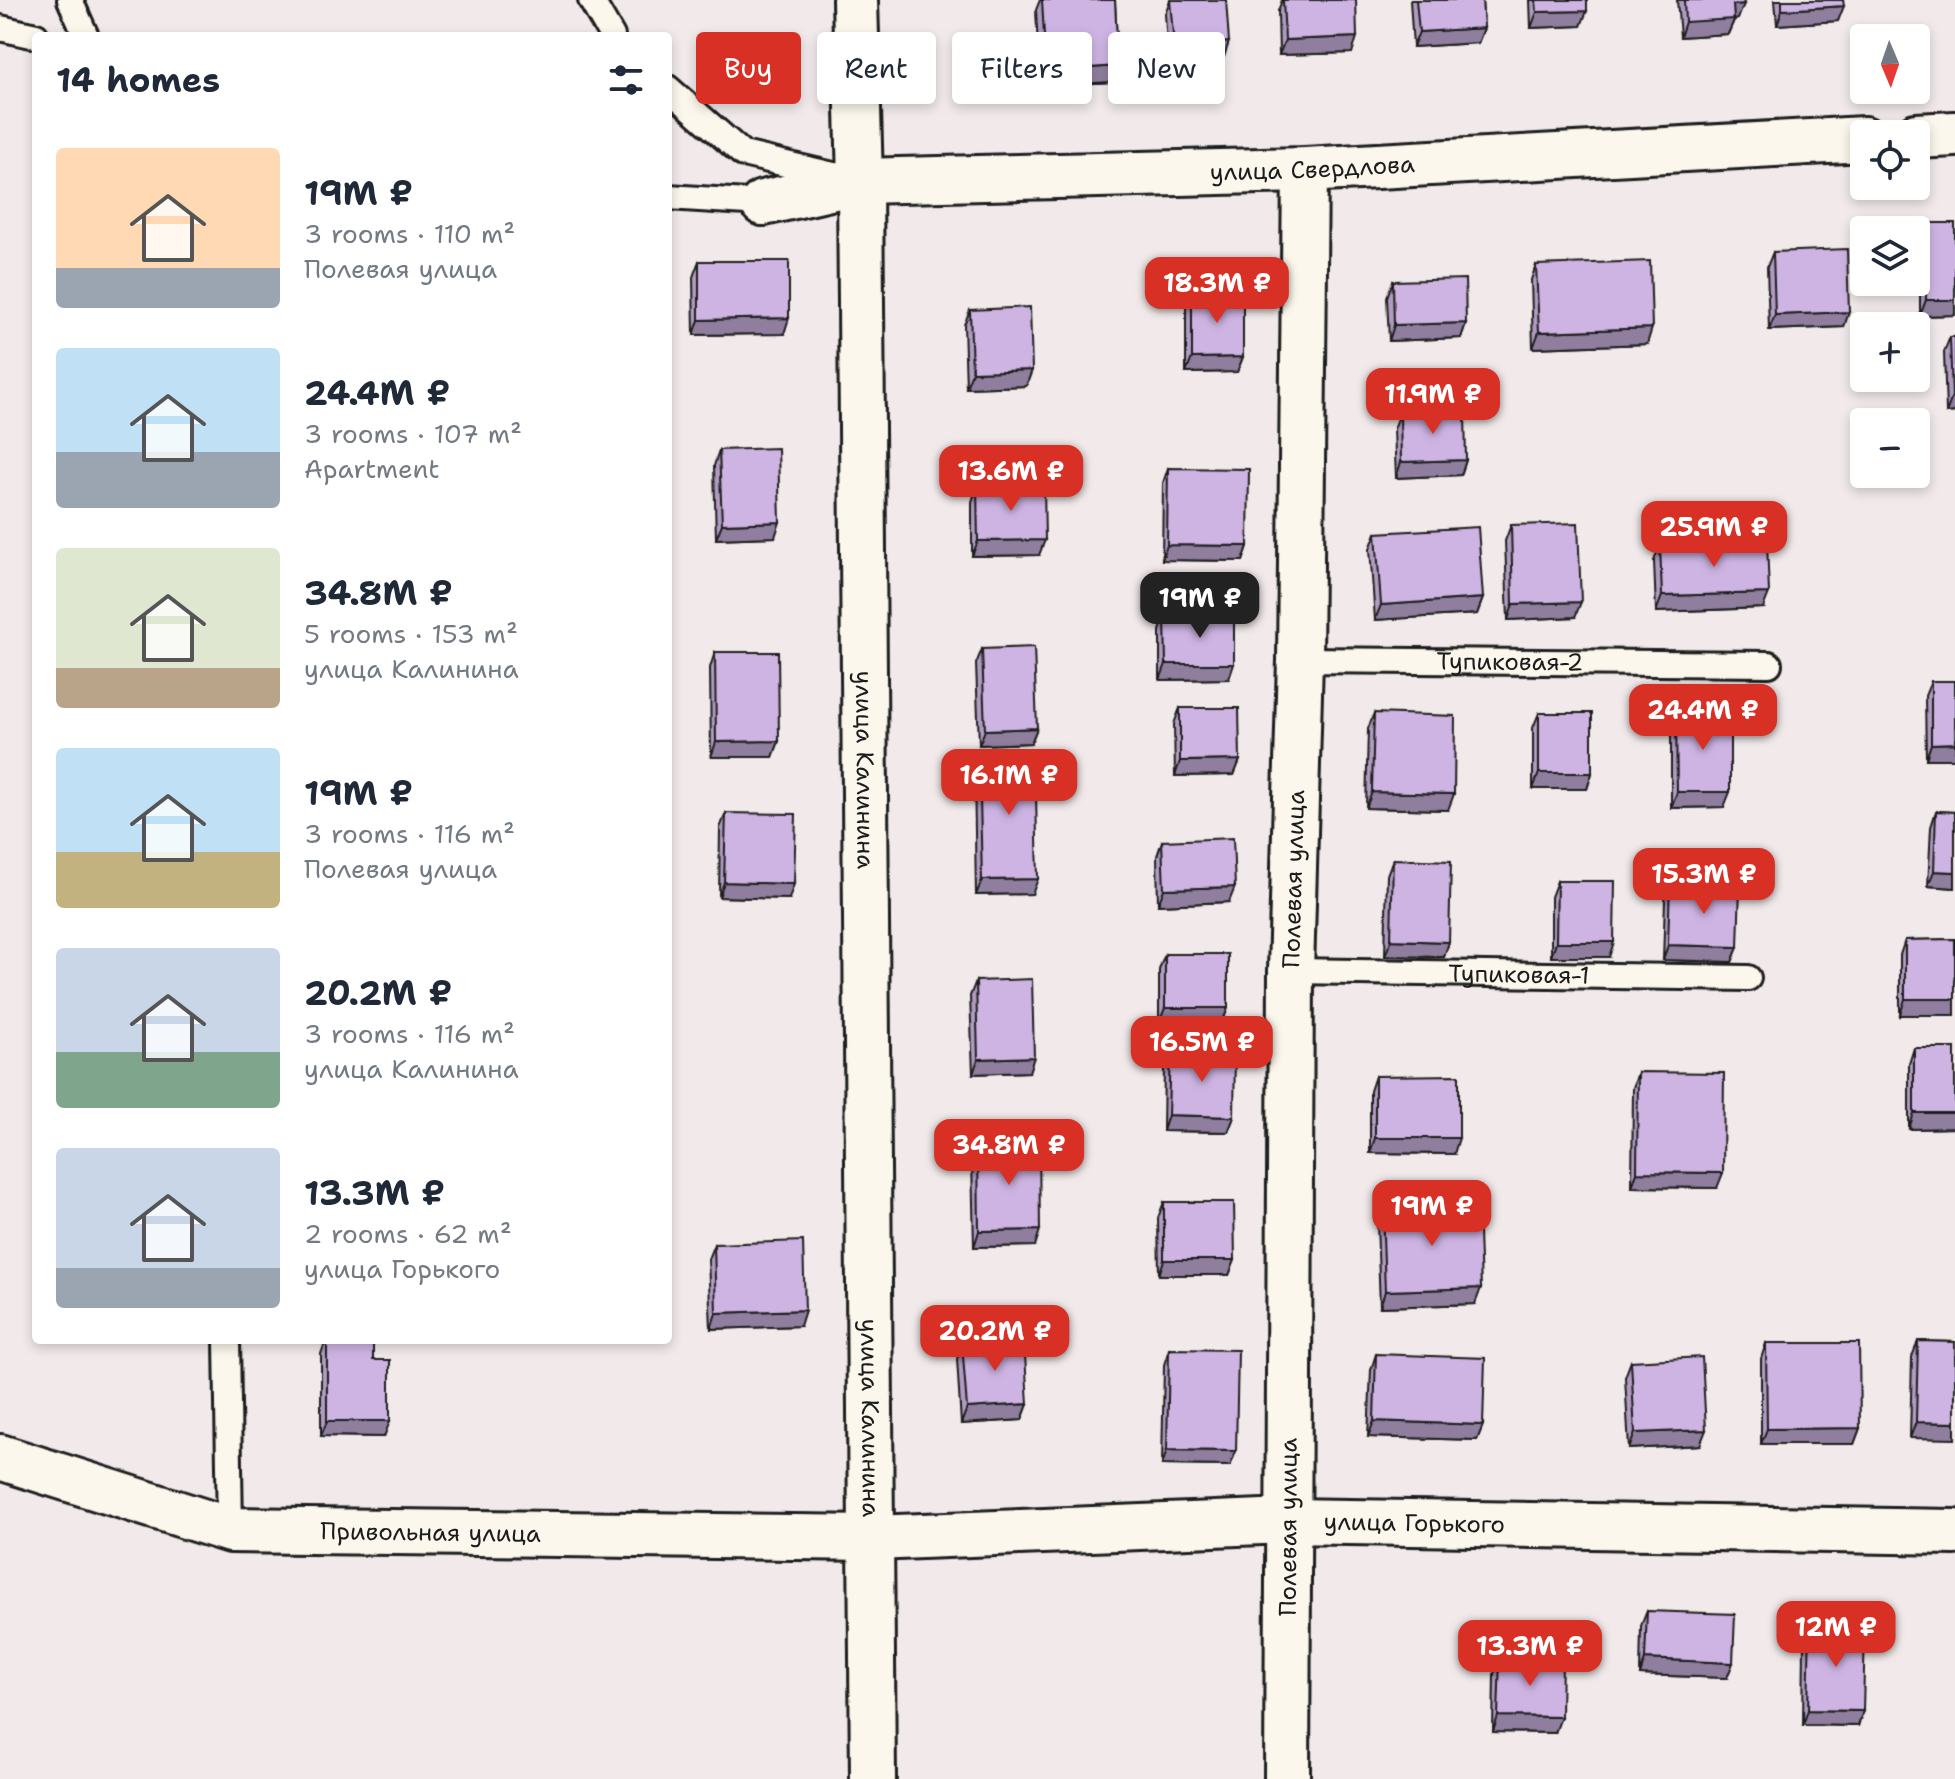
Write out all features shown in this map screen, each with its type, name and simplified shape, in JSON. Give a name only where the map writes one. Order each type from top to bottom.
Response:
[{"type":"street","name":"улица Калинина","points":[[855,0],[860,181],[873,1779]]},
{"type":"street","points":[[1930,135],[1955,134]]},
{"type":"street","name":"улица Свердлова","points":[[763,203],[860,181],[1305,170],[1850,140]]},
{"type":"street","name":"Полевая улица","points":[[1287,1779],[1291,971],[1300,660],[1305,170]]},
{"type":"street","name":"Привольная улица","points":[[0,1457],[230,1530],[873,1538]]},
{"type":"street","name":"улица Горького","points":[[873,1538],[1287,1521],[1955,1532]]},
{"type":"lane","points":[[70,0],[84,32]]},
{"type":"lane","points":[[591,0],[610,32]]},
{"type":"lane","points":[[0,28],[32,35]]},
{"type":"lane","points":[[672,92],[743,154],[860,181]]},
{"type":"lane","points":[[672,197],[763,203]]},
{"type":"lane","name":"Тупиковая-2","points":[[1300,660],[1769,664]]},
{"type":"lane","name":"Тупиковая-1","points":[[1291,971],[1748,978]]},
{"type":"lane","points":[[227,1344],[230,1530]]},
{"type":"building","points":[[1042,0],[1115,0],[1116,32],[1108,32],[1108,67],[1092,68],[1092,32],[1044,32]]},
{"type":"building","points":[[1170,0],[1226,0],[1229,42],[1225,42],[1225,32],[1173,32]]},
{"type":"building","points":[[1283,0],[1356,0],[1357,37],[1285,40]]},
{"type":"building","points":[[1416,0],[1482,0],[1484,28],[1419,32]]},
{"type":"building","points":[[1536,0],[1587,0],[1587,11],[1537,12]]},
{"type":"building","points":[[1684,0],[1743,0],[1744,4],[1733,5],[1734,19],[1685,22]]},
{"type":"building","points":[[1782,0],[1843,0],[1844,6],[1782,10]]},
{"type":"building","points":[[1930,223],[1955,223],[1955,300],[1926,300],[1926,296],[1930,296]]},
{"type":"building","points":[[1847,249],[1849,312],[1775,315],[1773,252]]},
{"type":"building","points":[[699,261],[789,261],[789,318],[699,320]]},
{"type":"building","points":[[1650,261],[1652,328],[1539,332],[1536,265]]},
{"type":"building","points":[[1465,279],[1466,323],[1394,325],[1393,281]]},
{"type":"building","points":[[1192,292],[1243,292],[1243,357],[1192,358]]},
{"type":"building","points":[[1030,307],[1032,370],[972,372],[970,310]]},
{"type":"building","points":[[1950,337],[1955,337],[1955,397],[1952,397]]},
{"type":"building","points":[[1465,411],[1466,460],[1401,462],[1400,413]]},
{"type":"building","points":[[778,448],[780,522],[722,524],[719,450]]},
{"type":"building","points":[[1168,468],[1249,469],[1248,546],[1167,545]]},
{"type":"building","points":[[1044,485],[1045,540],[978,541],[977,486]]},
{"type":"building","points":[[1578,523],[1581,602],[1513,604],[1511,525]]},
{"type":"building","points":[[1478,527],[1483,598],[1381,605],[1376,533]]},
{"type":"building","points":[[1767,542],[1769,593],[1662,596],[1660,545]]},
{"type":"building","points":[[1234,615],[1234,664],[1166,664],[1165,616]]},
{"type":"building","points":[[1034,647],[1037,728],[985,730],[982,649]]},
{"type":"building","points":[[715,652],[778,652],[779,741],[716,742]]},
{"type":"building","points":[[1931,681],[1955,681],[1955,743],[1931,744]]},
{"type":"building","points":[[1180,708],[1239,708],[1240,760],[1180,761]]},
{"type":"building","points":[[1374,713],[1455,716],[1454,794],[1372,792]]},
{"type":"building","points":[[1539,713],[1592,713],[1592,773],[1539,773]]},
{"type":"building","points":[[1676,713],[1730,713],[1730,792],[1677,792]]},
{"type":"building","points":[[1035,754],[1038,879],[982,880],[979,756]]},
{"type":"building","points":[[1936,811],[1955,812],[1955,872],[1934,871]]},
{"type":"building","points":[[726,813],[796,814],[794,884],[724,882]]},
{"type":"building","points":[[1233,838],[1235,887],[1164,889],[1162,841]]},
{"type":"building","points":[[1393,859],[1451,861],[1449,942],[1391,940]]},
{"type":"building","points":[[1557,881],[1615,881],[1614,942],[1556,942]]},
{"type":"building","points":[[1670,884],[1740,886],[1738,947],[1668,945]]},
{"type":"building","points":[[1955,939],[1955,999],[1905,999],[1905,940]]},
{"type":"building","points":[[1165,954],[1228,954],[1228,1008],[1165,1008]]},
{"type":"building","points":[[1032,979],[1034,1057],[978,1059],[976,981]]},
{"type":"building","points":[[1914,1048],[1955,1048],[1955,1113],[1914,1113]]},
{"type":"building","points":[[1170,1051],[1235,1053],[1234,1117],[1168,1115]]},
{"type":"building","points":[[1638,1072],[1724,1073],[1723,1173],[1637,1172]]},
{"type":"building","points":[[1459,1075],[1459,1138],[1375,1138],[1375,1076]]},
{"type":"building","points":[[1039,1143],[1040,1230],[979,1231],[978,1144]]},
{"type":"building","points":[[1164,1202],[1234,1202],[1235,1260],[1164,1260]]},
{"type":"building","points":[[1478,1205],[1481,1288],[1385,1291],[1382,1208]]},
{"type":"building","points":[[803,1241],[805,1310],[716,1313],[714,1244]]},
{"type":"building","points":[[1024,1339],[1028,1404],[967,1408],[962,1343]]},
{"type":"building","points":[[1918,1341],[1955,1342],[1955,1423],[1916,1422]]},
{"type":"building","points":[[1766,1343],[1859,1343],[1860,1428],[1767,1429]]},
{"type":"building","points":[[327,1344],[373,1344],[373,1360],[390,1360],[390,1421],[327,1421]]},
{"type":"building","points":[[1169,1349],[1238,1350],[1236,1451],[1167,1450]]},
{"type":"building","points":[[1376,1354],[1485,1358],[1483,1425],[1374,1421]]},
{"type":"building","points":[[1702,1357],[1706,1430],[1635,1433],[1631,1361]]},
{"type":"building","points":[[1647,1611],[1735,1614],[1733,1663],[1645,1659]]},
{"type":"building","points":[[1810,1627],[1865,1628],[1863,1711],[1808,1710]]},
{"type":"building","points":[[1500,1658],[1562,1659],[1561,1717],[1498,1716]]}]
